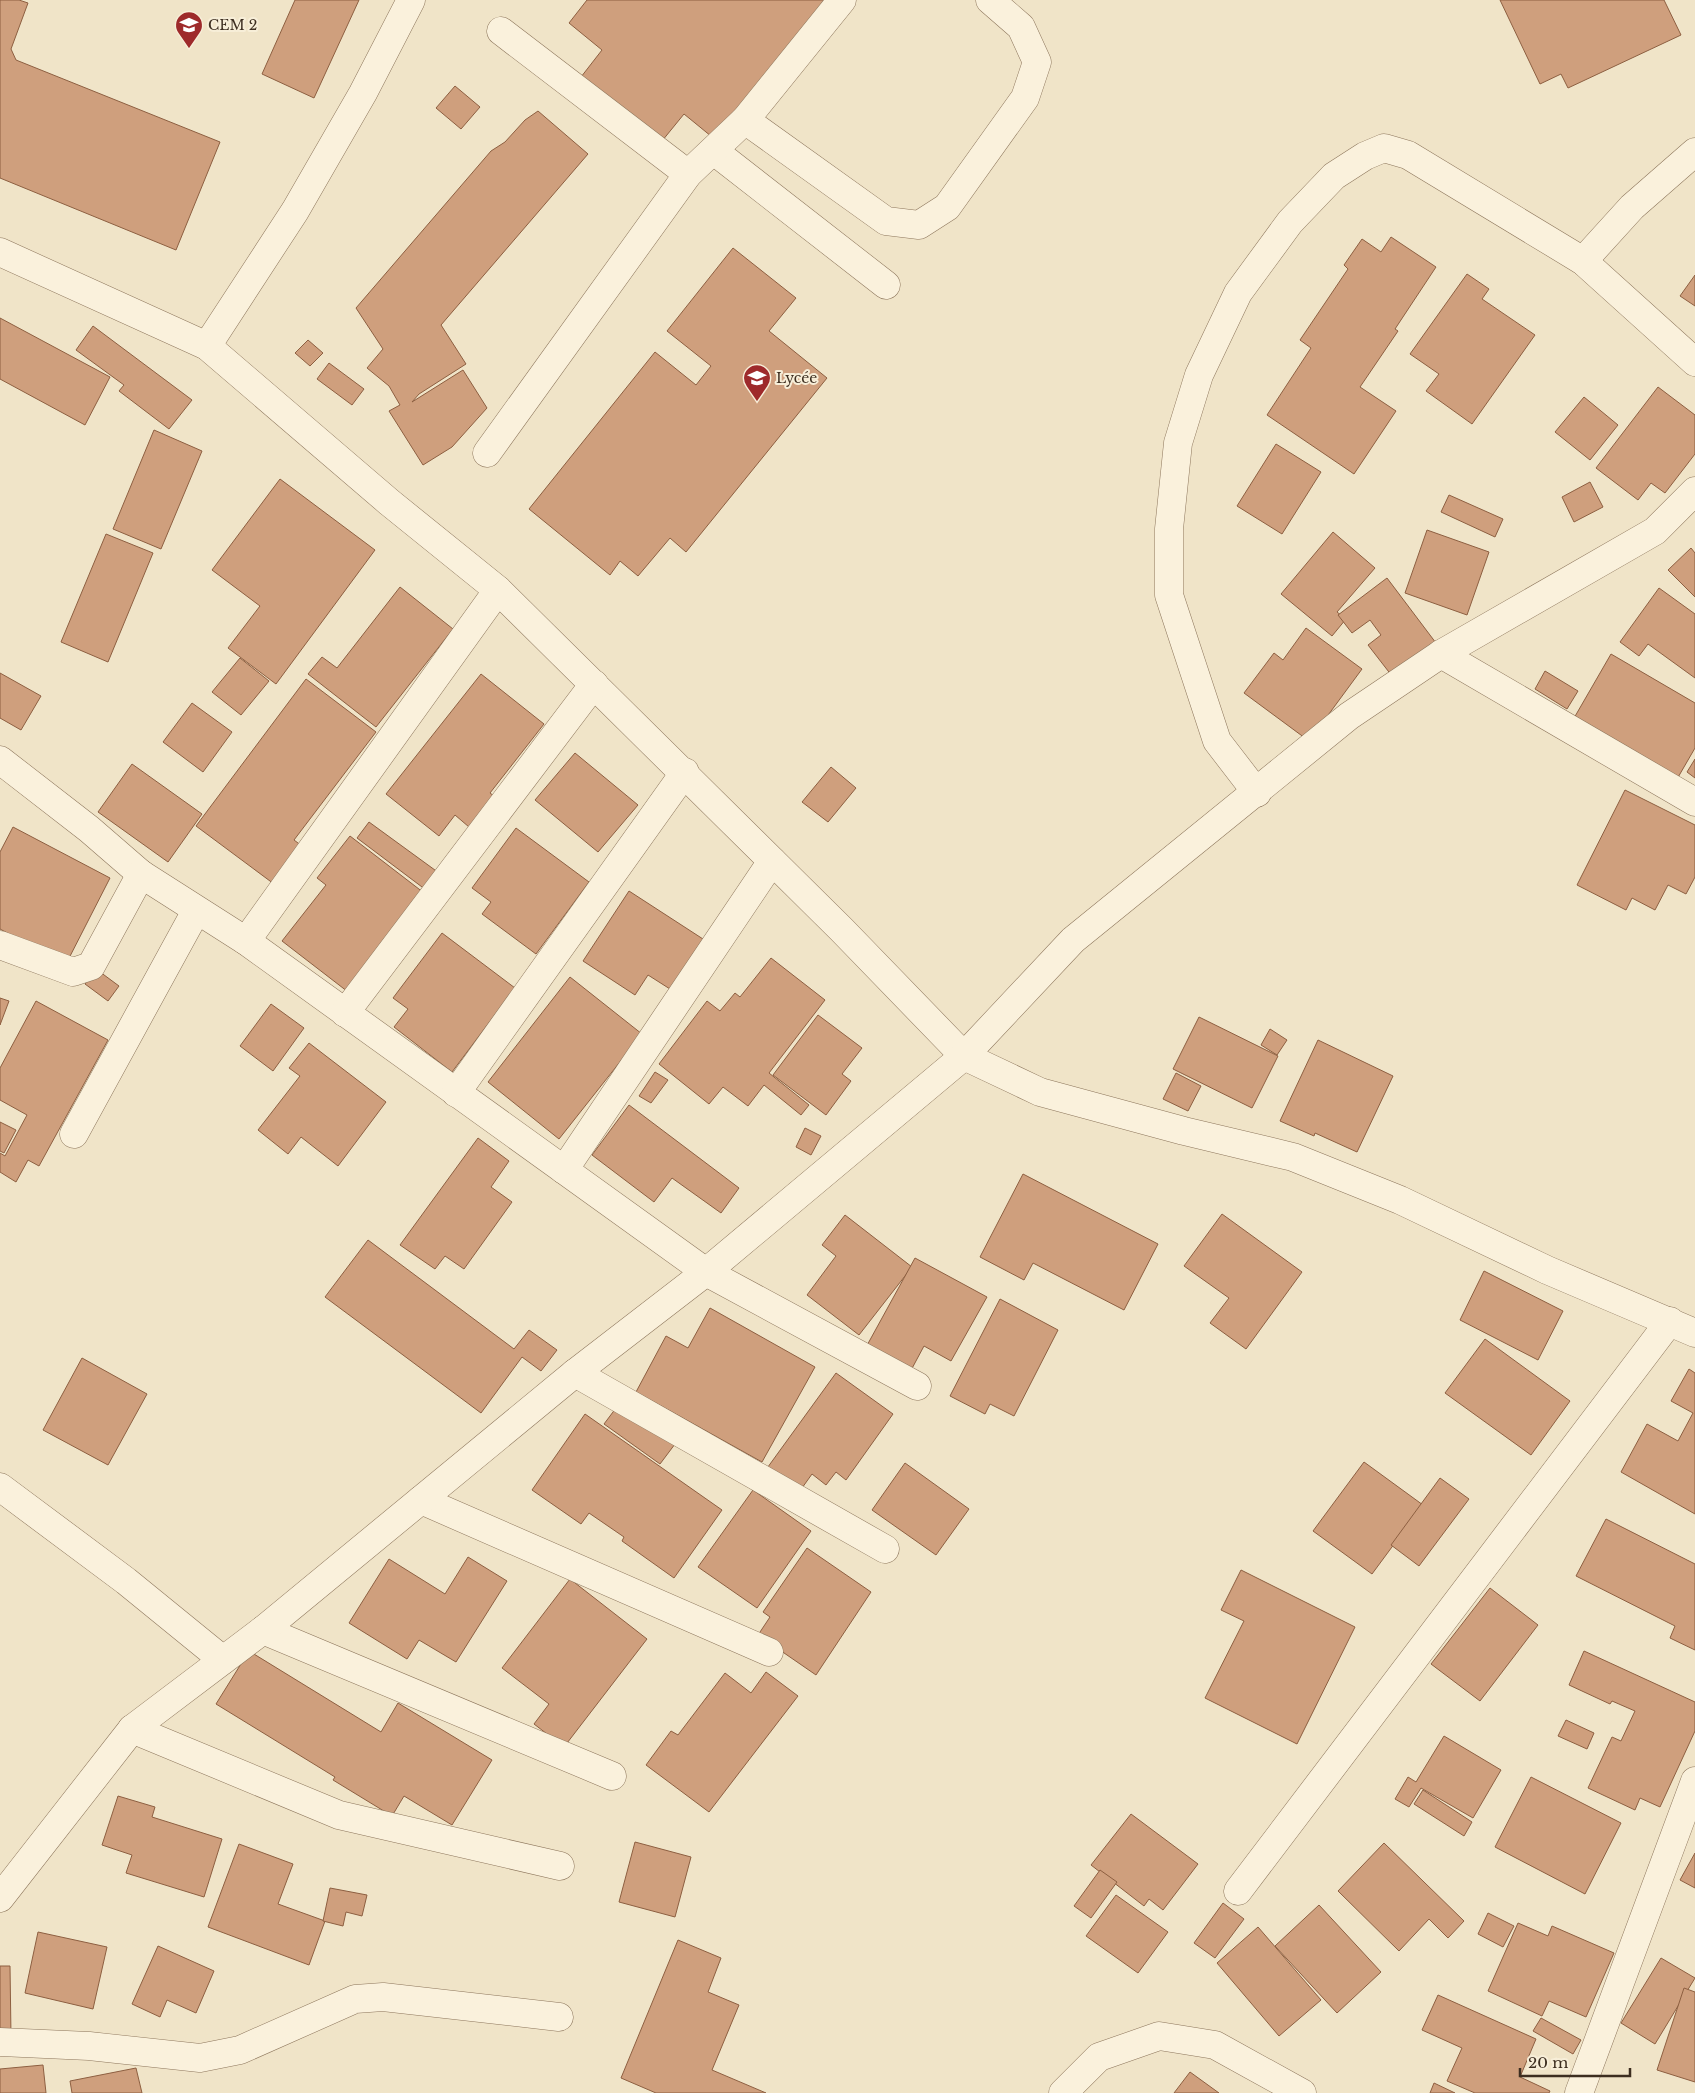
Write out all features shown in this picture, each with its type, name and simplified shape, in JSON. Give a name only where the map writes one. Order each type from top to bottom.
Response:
[{"type":"street","points":[[207,346],[295,211],[363,93],[411,0]]},
{"type":"street","points":[[487,453],[688,174],[745,120],[842,0]]},
{"type":"street","points":[[745,120],[886,221],[919,225],[947,207],[1025,98],[1038,62],[1021,27],[990,0]]},
{"type":"street","points":[[501,31],[688,174]]},
{"type":"street","points":[[1257,793],[1216,741],[1169,595],[1169,529],[1178,443],[1199,375],[1238,293],[1290,222],[1334,176],[1365,156],[1384,148],[1408,155],[1583,261],[1695,362]]},
{"type":"street","points":[[714,151],[886,285]]},
{"type":"street","points":[[1583,261],[1632,207],[1695,152]]},
{"type":"street","points":[[0,252],[207,346],[389,502],[498,590],[684,772],[964,1056],[1040,1092],[1184,1131],[1293,1157],[1400,1200],[1547,1270],[1695,1333]]},
{"type":"street","points":[[0,1898],[132,1730],[263,1630],[575,1373],[706,1272],[964,1056],[1073,940],[1257,793],[1349,716],[1441,654],[1656,531],[1695,491]]},
{"type":"street","points":[[246,941],[498,590]]},
{"type":"street","points":[[1441,654],[1695,802]]},
{"type":"street","points":[[345,1013],[594,684]]},
{"type":"street","points":[[0,762],[89,829],[141,874],[196,911],[246,941],[706,1272],[917,1386]]},
{"type":"street","points":[[456,1093],[684,772]]},
{"type":"street","points":[[564,1170],[772,861]]},
{"type":"street","points":[[0,945],[73,972],[91,966],[141,874]]},
{"type":"street","points":[[74,1134],[196,911]]},
{"type":"street","points":[[1238,1891],[1670,1321]]},
{"type":"street","points":[[575,1373],[885,1549]]},
{"type":"street","points":[[0,1487],[126,1581],[223,1660]]},
{"type":"street","points":[[422,1500],[769,1652]]},
{"type":"street","points":[[263,1630],[612,1776]]},
{"type":"street","points":[[132,1730],[339,1815],[560,1866]]},
{"type":"street","points":[[1579,2093],[1695,1781]]},
{"type":"street","points":[[0,2042],[89,2046],[200,2058],[240,2050],[355,1999],[383,1997],[559,2017]]},
{"type":"street","points":[[1063,2093],[1099,2057],[1159,2036],[1215,2046],[1302,2093]]},
{"type":"building","points":[[0,0],[19,0],[28,3],[11,49],[16,60],[220,142],[176,250],[0,178]]},
{"type":"building","points":[[295,0],[359,0],[314,98],[262,74]]},
{"type":"building","points":[[587,0],[830,0],[717,141],[684,114],[662,141],[581,77],[602,50],[569,23]]},
{"type":"building","points":[[1500,0],[1664,0],[1681,35],[1568,88],[1561,74],[1540,84]]},
{"type":"building","points":[[455,86],[480,107],[461,129],[436,108]]},
{"type":"building","points":[[538,111],[588,154],[441,325],[466,364],[419,394],[412,402],[463,370],[487,408],[452,447],[423,465],[389,411],[400,405],[389,386],[367,368],[383,349],[356,308],[491,151],[505,142],[525,120]]},
{"type":"building","points":[[1391,237],[1436,267],[1395,329],[1398,331],[1360,387],[1396,411],[1354,474],[1267,415],[1311,348],[1300,340],[1348,269],[1344,265],[1362,239],[1381,252]]},
{"type":"building","points":[[733,248],[796,298],[769,331],[827,378],[686,552],[670,538],[638,576],[620,561],[610,575],[529,509],[655,352],[696,385],[711,366],[667,331]]},
{"type":"building","points":[[1467,274],[1489,289],[1482,299],[1535,335],[1472,424],[1426,391],[1439,374],[1410,354]]},
{"type":"building","points":[[1695,275],[1695,306],[1680,296]]},
{"type":"building","points":[[0,318],[110,377],[85,425],[0,379]]},
{"type":"building","points":[[93,326],[192,400],[169,429],[119,391],[124,385],[76,350]]},
{"type":"building","points":[[308,340],[323,353],[310,366],[295,353]]},
{"type":"building","points":[[329,363],[364,389],[352,405],[317,379]]},
{"type":"building","points":[[1658,387],[1695,415],[1695,454],[1665,493],[1651,483],[1638,500],[1596,468]]},
{"type":"building","points":[[1584,397],[1618,425],[1590,460],[1555,432]]},
{"type":"building","points":[[154,430],[202,451],[161,549],[113,529]]},
{"type":"building","points":[[1276,444],[1321,472],[1282,534],[1237,506]]},
{"type":"building","points":[[280,479],[375,550],[276,684],[228,648],[260,606],[212,570]]},
{"type":"building","points":[[1590,482],[1603,507],[1574,522],[1562,497]]},
{"type":"building","points":[[1449,495],[1503,519],[1495,537],[1441,512]]},
{"type":"building","points":[[1427,530],[1489,552],[1467,615],[1405,593]]},
{"type":"building","points":[[1333,532],[1375,568],[1337,612],[1346,619],[1332,636],[1281,594]]},
{"type":"building","points":[[106,534],[153,553],[108,662],[61,642]]},
{"type":"building","points":[[1691,548],[1695,553],[1695,597],[1668,570]]},
{"type":"building","points":[[1387,578],[1436,643],[1392,676],[1368,645],[1381,635],[1370,620],[1352,633],[1338,615]]},
{"type":"building","points":[[400,587],[453,629],[376,727],[308,674],[322,657],[337,668]]},
{"type":"building","points":[[1659,588],[1695,614],[1695,678],[1648,644],[1639,656],[1620,642]]},
{"type":"building","points":[[1306,628],[1362,669],[1309,741],[1244,693],[1274,653],[1283,660]]},
{"type":"building","points":[[1611,654],[1695,703],[1695,748],[1673,786],[1570,725]]},
{"type":"building","points":[[240,658],[269,681],[241,715],[212,692]]},
{"type":"building","points":[[1545,671],[1578,691],[1567,709],[1535,689]]},
{"type":"building","points":[[0,673],[41,696],[21,730],[0,718]]},
{"type":"building","points":[[481,674],[544,724],[490,793],[494,796],[469,827],[455,815],[439,836],[386,794]]},
{"type":"building","points":[[306,679],[376,732],[294,840],[302,846],[274,884],[196,826]]},
{"type":"building","points":[[192,703],[232,732],[203,772],[163,742]]},
{"type":"building","points":[[575,753],[638,805],[598,852],[535,800]]},
{"type":"building","points":[[1695,759],[1695,778],[1687,772]]},
{"type":"building","points":[[132,764],[202,814],[168,862],[98,812]]},
{"type":"building","points":[[831,767],[856,788],[828,822],[802,802]]},
{"type":"building","points":[[1625,790],[1695,825],[1695,877],[1686,894],[1668,885],[1655,910],[1632,898],[1626,910],[1577,885]]},
{"type":"building","points":[[369,822],[439,873],[426,890],[357,838]]},
{"type":"building","points":[[13,827],[110,878],[66,964],[0,929],[0,852]]},
{"type":"building","points":[[516,828],[589,882],[536,954],[482,914],[491,902],[472,888]]},
{"type":"building","points":[[350,836],[428,896],[352,995],[282,941],[326,885],[317,878]]},
{"type":"building","points":[[629,891],[703,939],[670,989],[648,975],[635,995],[583,961]]},
{"type":"building","points":[[442,933],[515,988],[452,1072],[394,1027],[408,1009],[393,998]]},
{"type":"building","points":[[771,958],[825,1000],[769,1073],[809,1105],[801,1115],[764,1085],[748,1106],[723,1087],[709,1104],[659,1064],[707,1001],[720,1011],[735,993],[740,997]]},
{"type":"building","points":[[96,969],[119,986],[108,1001],[85,984]]},
{"type":"building","points":[[570,977],[642,1034],[559,1139],[488,1082]]},
{"type":"building","points":[[0,998],[9,1001],[0,1025]]},
{"type":"building","points":[[36,1001],[108,1040],[39,1166],[28,1160],[16,1182],[0,1172],[0,1153],[5,1156],[27,1115],[0,1100],[0,1068]]},
{"type":"building","points":[[271,1004],[304,1028],[273,1071],[240,1046]]},
{"type":"building","points":[[818,1015],[862,1048],[842,1074],[851,1081],[826,1115],[773,1075]]},
{"type":"building","points":[[1199,1017],[1278,1056],[1252,1108],[1173,1069]]},
{"type":"building","points":[[1270,1029],[1287,1040],[1277,1055],[1261,1045]]},
{"type":"building","points":[[1318,1040],[1393,1076],[1357,1152],[1315,1133],[1314,1136],[1280,1121]]},
{"type":"building","points":[[309,1043],[386,1102],[338,1166],[301,1137],[288,1154],[258,1130],[300,1076],[289,1068]]},
{"type":"building","points":[[655,1072],[668,1080],[651,1103],[639,1096]]},
{"type":"building","points":[[1176,1073],[1201,1086],[1188,1111],[1163,1099]]},
{"type":"building","points":[[629,1105],[739,1188],[721,1213],[672,1178],[654,1202],[592,1155]]},
{"type":"building","points":[[0,1122],[16,1130],[4,1153],[0,1151]]},
{"type":"building","points":[[805,1128],[821,1136],[811,1155],[796,1147]]},
{"type":"building","points":[[478,1138],[509,1161],[491,1187],[512,1202],[464,1269],[445,1256],[435,1269],[400,1245]]},
{"type":"building","points":[[1023,1174],[1158,1244],[1124,1310],[1033,1263],[1024,1280],[980,1257]]},
{"type":"building","points":[[1222,1214],[1302,1272],[1246,1349],[1210,1323],[1229,1298],[1184,1266]]},
{"type":"building","points":[[845,1215],[912,1267],[859,1335],[807,1295],[836,1256],[822,1245]]},
{"type":"building","points":[[368,1240],[514,1349],[529,1330],[557,1350],[541,1371],[522,1357],[481,1413],[325,1297]]},
{"type":"building","points":[[915,1258],[987,1297],[951,1361],[924,1346],[909,1374],[865,1349]]},
{"type":"building","points":[[1484,1271],[1563,1311],[1538,1360],[1460,1320]]},
{"type":"building","points":[[1000,1299],[1058,1330],[1014,1416],[990,1404],[985,1414],[950,1396]]},
{"type":"building","points":[[710,1308],[815,1367],[762,1462],[636,1392],[666,1336],[688,1348]]},
{"type":"building","points":[[1485,1339],[1570,1401],[1531,1455],[1445,1393]]},
{"type":"building","points":[[82,1358],[147,1394],[108,1465],[43,1430]]},
{"type":"building","points":[[1689,1369],[1695,1373],[1695,1514],[1621,1472],[1647,1424],[1678,1441],[1693,1413],[1671,1401]]},
{"type":"building","points":[[836,1373],[893,1414],[846,1480],[836,1472],[826,1485],[812,1474],[797,1495],[765,1471]]},
{"type":"building","points":[[619,1404],[675,1444],[660,1464],[604,1424]]},
{"type":"building","points":[[585,1414],[722,1510],[674,1578],[622,1541],[624,1537],[589,1513],[581,1524],[532,1490]]},
{"type":"building","points":[[1364,1462],[1423,1505],[1372,1574],[1313,1531]]},
{"type":"building","points":[[905,1463],[969,1509],[936,1555],[872,1510]]},
{"type":"building","points":[[1440,1478],[1469,1499],[1419,1566],[1391,1545]]},
{"type":"building","points":[[753,1490],[811,1531],[757,1608],[698,1567]]},
{"type":"building","points":[[1606,1519],[1695,1564],[1695,1650],[1670,1638],[1675,1626],[1576,1576]]},
{"type":"building","points":[[807,1548],[871,1592],[816,1675],[758,1635],[770,1617],[763,1612]]},
{"type":"building","points":[[468,1557],[507,1581],[456,1662],[419,1640],[407,1659],[349,1623],[389,1559],[445,1594]]},
{"type":"building","points":[[1241,1570],[1355,1627],[1297,1744],[1205,1698],[1244,1621],[1221,1610]]},
{"type":"building","points":[[570,1579],[647,1639],[564,1747],[534,1724],[549,1704],[502,1668]]},
{"type":"building","points":[[1490,1588],[1538,1625],[1480,1701],[1431,1664]]},
{"type":"building","points":[[249,1651],[381,1732],[398,1703],[492,1760],[452,1825],[404,1796],[392,1816],[333,1780],[335,1777],[216,1704]]},
{"type":"building","points":[[1584,1651],[1695,1702],[1695,1731],[1660,1807],[1640,1798],[1635,1810],[1588,1788],[1612,1737],[1621,1741],[1635,1711],[1612,1701],[1610,1704],[1569,1685]]},
{"type":"building","points":[[766,1672],[798,1696],[709,1812],[646,1765],[671,1731],[678,1735],[725,1673],[751,1693]]},
{"type":"building","points":[[1566,1720],[1594,1733],[1587,1749],[1558,1736]]},
{"type":"building","points":[[1444,1736],[1501,1770],[1473,1818],[1421,1788],[1409,1807],[1395,1799],[1408,1777],[1416,1782]]},
{"type":"building","points":[[1531,1777],[1621,1823],[1585,1894],[1495,1847]]},
{"type":"building","points":[[1423,1790],[1472,1822],[1464,1836],[1414,1804]]},
{"type":"building","points":[[118,1796],[155,1807],[152,1817],[222,1839],[204,1897],[126,1873],[132,1855],[102,1845]]},
{"type":"building","points":[[1131,1814],[1198,1864],[1163,1910],[1149,1899],[1144,1906],[1091,1865]]},
{"type":"building","points":[[635,1842],[691,1857],[675,1917],[619,1902]]},
{"type":"building","points":[[1384,1843],[1464,1921],[1448,1938],[1429,1919],[1399,1951],[1338,1891]]},
{"type":"building","points":[[239,1844],[293,1864],[278,1904],[325,1921],[309,1965],[208,1927]]},
{"type":"building","points":[[1695,1853],[1695,1888],[1680,1880]]},
{"type":"building","points":[[1100,1870],[1117,1882],[1091,1918],[1074,1906]]},
{"type":"building","points":[[330,1888],[367,1895],[362,1916],[346,1912],[343,1926],[323,1921]]},
{"type":"building","points":[[1116,1895],[1168,1932],[1138,1973],[1086,1936]]},
{"type":"building","points":[[1223,1903],[1244,1919],[1215,1958],[1194,1943]]},
{"type":"building","points":[[1319,1905],[1381,1972],[1337,2013],[1275,1946]]},
{"type":"building","points":[[1488,1913],[1514,1926],[1503,1947],[1478,1934]]},
{"type":"building","points":[[1518,1923],[1548,1936],[1552,1926],[1614,1953],[1586,2017],[1549,2001],[1542,2016],[1488,1991]]},
{"type":"building","points":[[1258,1927],[1321,2000],[1279,2036],[1217,1963]]},
{"type":"building","points":[[38,1932],[107,1947],[93,2009],[25,1993]]},
{"type":"building","points":[[678,1940],[721,1958],[708,1992],[739,2005],[712,2070],[766,2093],[656,2093],[621,2078]]},
{"type":"building","points":[[158,1946],[214,1971],[196,2013],[167,2000],[160,2017],[132,2004]]},
{"type":"building","points":[[1661,1958],[1695,1978],[1655,2044],[1621,2023]]},
{"type":"building","points":[[0,1966],[10,1966],[11,2036],[0,2037]]},
{"type":"building","points":[[1684,1988],[1695,1992],[1695,2082],[1657,2070]]},
{"type":"building","points":[[1438,1995],[1536,2039],[1520,2077],[1550,2091],[1549,2093],[1475,2093],[1447,2081],[1462,2048],[1422,2030]]},
{"type":"building","points":[[1541,2018],[1581,2040],[1573,2054],[1533,2031]]},
{"type":"building","points":[[43,2065],[46,2093],[0,2093],[0,2069]]},
{"type":"building","points":[[136,2068],[142,2093],[72,2093],[70,2081]]},
{"type":"building","points":[[1190,2072],[1219,2093],[1174,2093]]},
{"type":"building","points":[[1434,2083],[1455,2093],[1430,2093]]},
{"type":"place","name":"CEM 2","points":[[189,49]]},
{"type":"place","name":"Lycée","points":[[757,402]]}]
